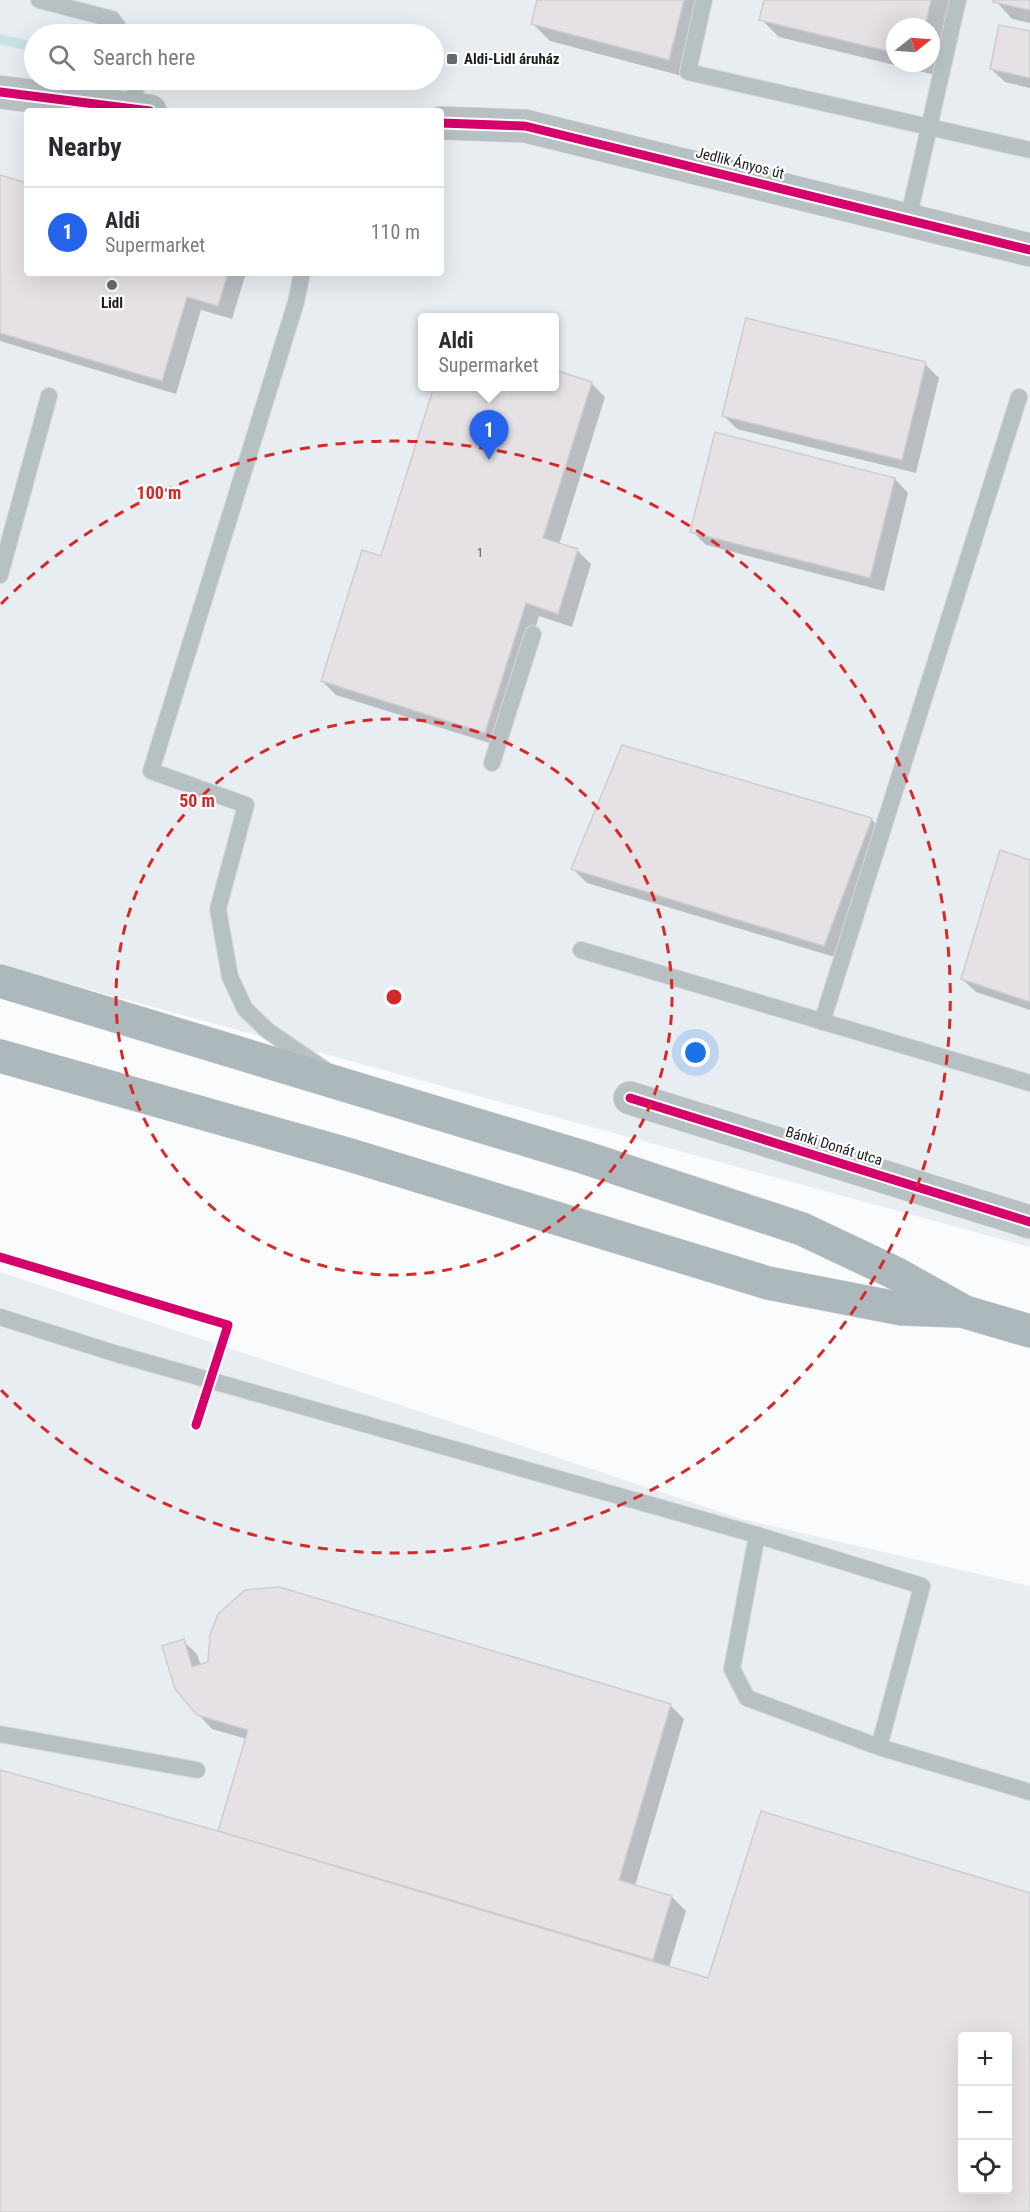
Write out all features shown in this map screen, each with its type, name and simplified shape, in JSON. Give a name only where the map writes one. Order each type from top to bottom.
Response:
[{"type":"main road","points":[[2,980],[583,1157],[802,1229],[895,1273],[965,1312],[1030,1331]]},
{"type":"main road","points":[[0,1056],[350,1155],[768,1283],[902,1309],[965,1312]]},
{"type":"street","points":[[0,92],[118,108]]},
{"type":"street","name":"Jedlik Ányos út","points":[[444,123],[525,126],[1030,250]]},
{"type":"street","name":"Bánki Donát utca","points":[[630,1098],[1030,1222]]},
{"type":"lane","points":[[39,0],[112,19],[116,24]]},
{"type":"lane","points":[[704,0],[688,72],[1030,150]]},
{"type":"lane","points":[[908,220],[958,0]]},
{"type":"lane","points":[[133,108],[136,90]]},
{"type":"lane","points":[[301,276],[296,302],[151,771],[246,805],[218,909],[230,977],[245,1009],[268,1031],[351,1087]]},
{"type":"lane","points":[[0,574],[50,396]]},
{"type":"lane","points":[[822,1022],[1019,397]]},
{"type":"lane","points":[[492,764],[533,634]]},
{"type":"lane","points":[[581,950],[1030,1083]]},
{"type":"lane","points":[[0,1317],[117,1354],[757,1535],[922,1586],[879,1747]]},
{"type":"lane","points":[[757,1535],[732,1669],[747,1698],[879,1747],[1030,1792]]},
{"type":"lane","points":[[0,1734],[197,1770]]},
{"type":"shaded area","points":[[0,0],[1030,0],[1030,1247],[0,965]]},
{"type":"shaded area","points":[[0,1272],[742,1519],[1030,1586],[1030,2212],[0,2212]]},
{"type":"building","points":[[537,0],[684,0],[669,60],[531,24]]},
{"type":"building","points":[[764,0],[931,0],[927,18],[886,18],[886,51],[759,20]]},
{"type":"building","points":[[993,0],[1030,0],[1030,10],[993,2]]},
{"type":"building","points":[[999,25],[1030,31],[1030,78],[990,69]]},
{"type":"building","name":"Lidl","points":[[0,175],[24,182],[24,276],[227,276],[218,306],[187,297],[162,381],[0,333]]},
{"type":"building","points":[[746,318],[926,362],[902,460],[722,416]]},
{"type":"building","points":[[559,371],[592,382],[543,538],[578,549],[558,614],[526,603],[485,733],[321,681],[362,550],[381,556],[432,391],[559,391]]},
{"type":"building","points":[[715,432],[895,478],[870,578],[690,532]]},
{"type":"building","points":[[622,745],[872,818],[824,946],[571,869]]},
{"type":"building","points":[[1000,850],[1030,860],[1030,1002],[961,979]]},
{"type":"building","points":[[279,1587],[671,1704],[619,1880],[672,1896],[653,1960],[218,1831],[248,1730],[197,1715],[175,1689],[162,1646],[184,1639],[192,1667],[208,1662],[210,1635],[218,1614],[245,1590]]},
{"type":"building","points":[[0,1770],[218,1831],[708,1978],[761,1811],[1030,1893],[1030,2212],[0,2212]]},
{"type":"waterway","points":[[0,39],[24,45]]},
{"type":"cycle path","points":[[0,92],[126,108]]},
{"type":"cycle path","points":[[444,123],[525,126],[1030,250]]},
{"type":"cycle path","points":[[630,1098],[1030,1222]]},
{"type":"cycle path","points":[[0,1257],[228,1325],[196,1425]]},
{"type":"place","name":"Aldi-Lidl áruház","points":[[452,59]]},
{"type":"place","name":"Lidl","points":[[112,285]]},
{"type":"place","name":"Aldi","points":[[489,460]]}]
